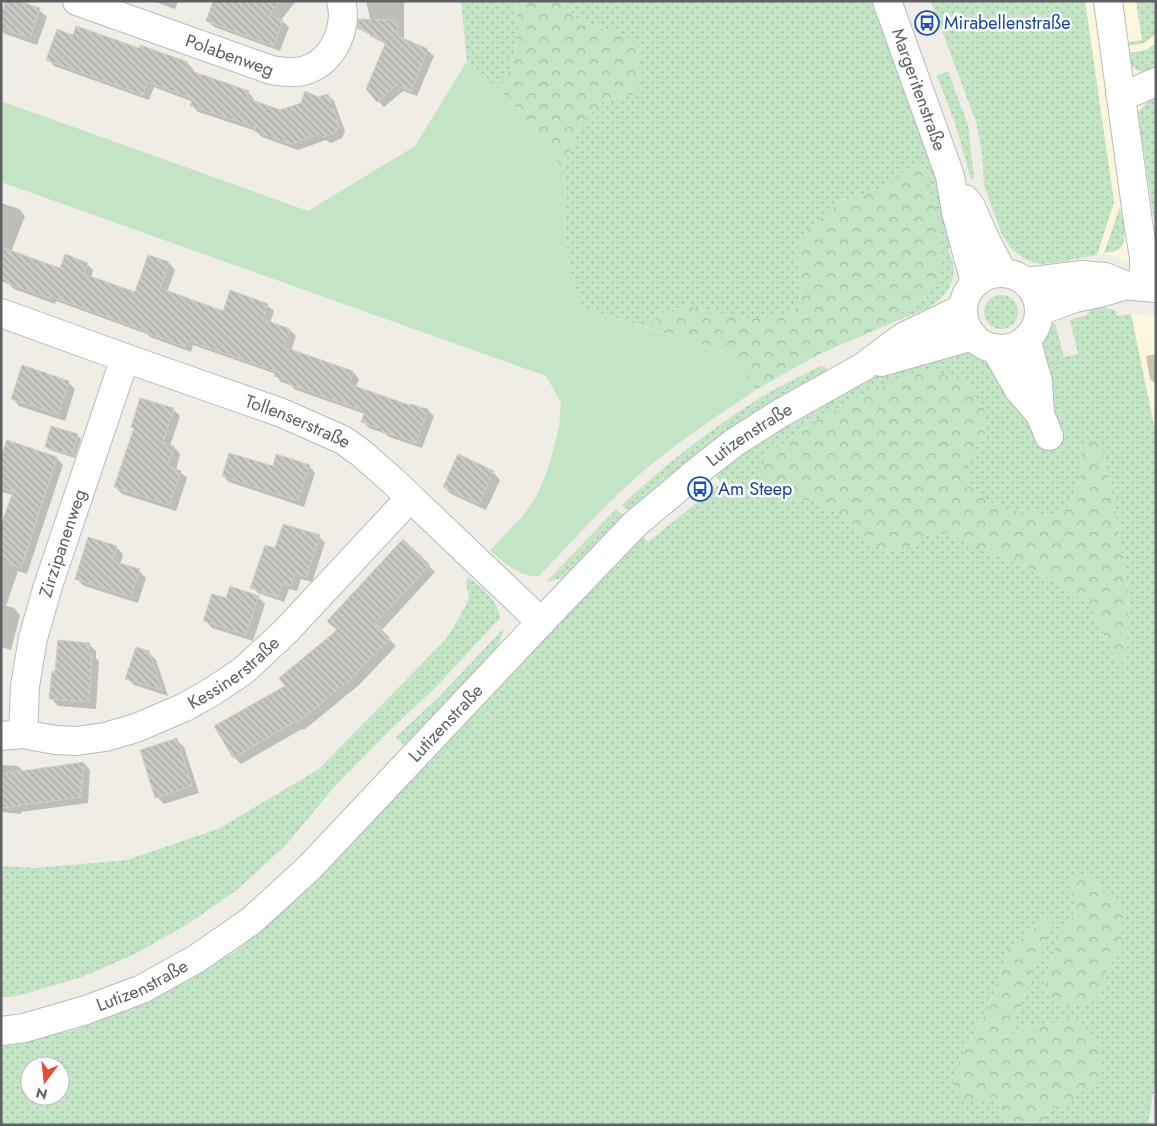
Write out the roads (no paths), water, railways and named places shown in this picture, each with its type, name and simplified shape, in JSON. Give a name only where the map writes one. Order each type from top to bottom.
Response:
[{"type":"street","name":"Polabenweg","points":[[77,1],[271,70],[284,72],[308,70],[330,53],[336,44],[342,26],[341,1]]},
{"type":"street","name":"Margeritenstraße","points":[[887,1],[950,176],[956,212],[975,282]]},
{"type":"street","points":[[1108,1],[1144,257],[1141,287]]},
{"type":"street","points":[[1120,93],[1133,92],[1156,82]]},
{"type":"street","name":"Margeritenstraße","points":[[950,176],[971,207],[986,241],[1015,278]]},
{"type":"street","points":[[1026,339],[1038,382],[1044,425],[984,342],[967,328],[963,308],[969,290],[975,282],[993,274],[1015,278],[1082,275],[1105,278],[1141,287]]},
{"type":"street","points":[[984,342],[1006,348],[1017,345],[1033,331],[1039,311],[1037,300],[1033,291],[1015,278]]},
{"type":"street","points":[[1039,311],[1075,298],[1141,287]]},
{"type":"street","name":"Lutizenstraße","points":[[1,1032],[24,1028],[86,1010],[142,989],[196,959],[251,921],[309,868],[635,524],[735,442],[779,414],[863,367],[902,338],[963,308]]},
{"type":"street","name":"Tollenserstraße","points":[[1,313],[282,413],[343,440],[394,482],[541,622]]},
{"type":"street","name":"Lutizenstraße","points":[[863,367],[984,342]]},
{"type":"street","name":"Zirzipanenweg","points":[[12,735],[24,686],[32,638],[125,358]]},
{"type":"street","name":"Kessinerstraße","points":[[12,735],[76,741],[106,737],[136,728],[185,707],[213,691],[243,671],[286,631],[410,498]]},
{"type":"place","name":"Mirabellenstraße","points":[[927,23]]},
{"type":"place","name":"Am Steep","points":[[700,489]]}]
